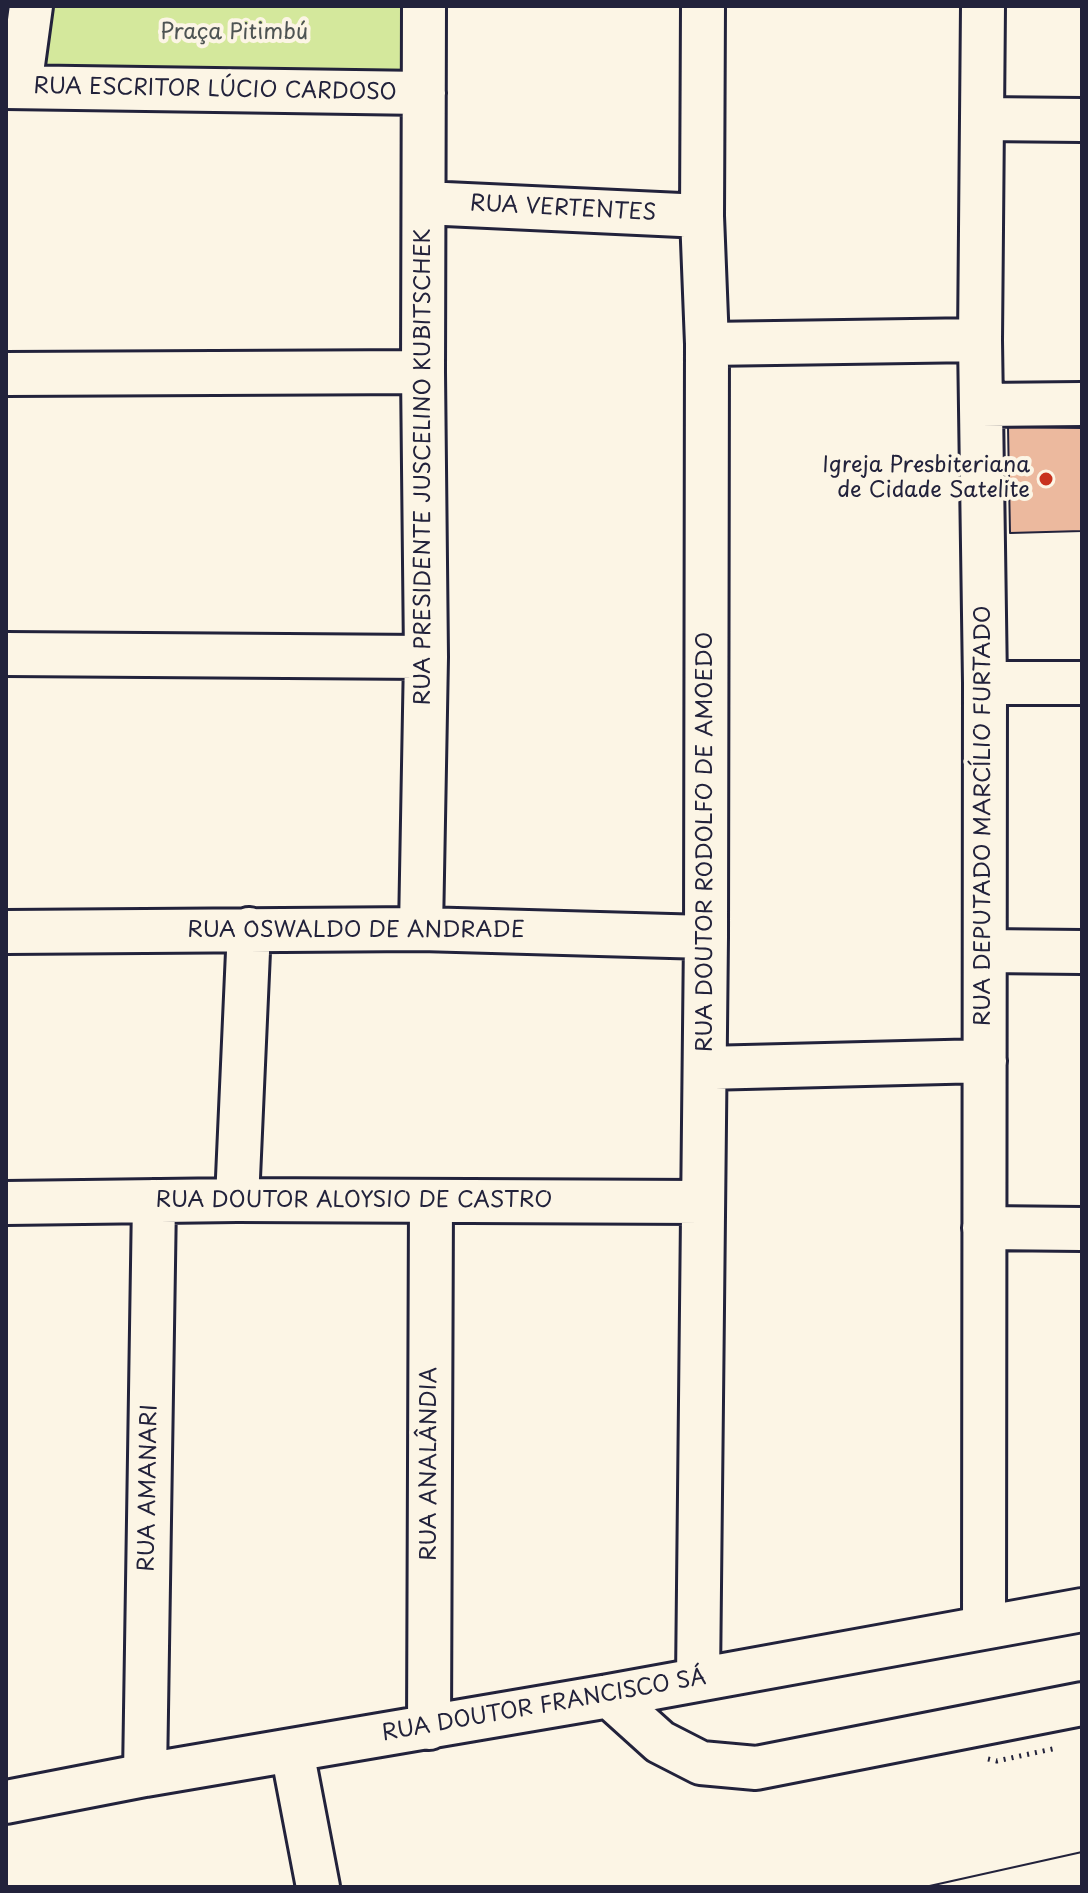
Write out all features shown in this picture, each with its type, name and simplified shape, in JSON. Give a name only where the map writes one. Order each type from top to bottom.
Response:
[{"type":"street","points":[[13,87],[31,6]]},
{"type":"street","name":"RUA PRESIDENTE JUSCELINO KUBITSCHEK","points":[[421,929],[426,657],[424,6]]},
{"type":"street","name":"RUA DOUTOR RODOLFO DE AMOEDO","points":[[698,1679],[706,937],[707,344],[702,216],[703,6]]},
{"type":"street","name":"RUA DEPUTADO MARCÍLIO FURTADO","points":[[983,6],[980,340],[985,683],[984,1626]]},
{"type":"street","name":"RUA ESCRITOR LÚCIO CARDOSO","points":[[13,87],[424,93]]},
{"type":"street","points":[[982,119],[1082,120]]},
{"type":"street","name":"RUA VERTENTES","points":[[424,203],[702,216]]},
{"type":"street","points":[[707,344],[980,340]]},
{"type":"street","points":[[6,374],[423,372]]},
{"type":"street","points":[[981,405],[1082,404]]},
{"type":"street","points":[[6,654],[426,657]]},
{"type":"street","points":[[985,683],[1082,683]]},
{"type":"street","points":[[237,1200],[249,929]]},
{"type":"street","name":"RUA OSWALDO DE ANDRADE","points":[[6,932],[421,929],[706,937]]},
{"type":"street","points":[[985,951],[1082,952]]},
{"type":"street","points":[[705,1068],[985,1061]]},
{"type":"street","name":"RUA DOUTOR ALOYSIO DE CASTRO","points":[[6,1203],[237,1200],[702,1202]]},
{"type":"street","name":"RUA AMANARI","points":[[145,1775],[154,1201]]},
{"type":"street","name":"RUA ANALÂNDIA","points":[[429,1728],[431,1201]]},
{"type":"street","points":[[984,1228],[1082,1229]]},
{"type":"street","name":"RUA DOUTOR FRANCISCO SÁ","points":[[6,1802],[1082,1610]]},
{"type":"street","points":[[609,1696],[660,1742],[701,1763],[756,1768],[1082,1704]]},
{"type":"street","points":[[292,1751],[318,1887]]},
{"type":"green space","name":"Praça Pitimbú","points":[[40,6],[410,6],[409,92],[35,74]]},
{"type":"building","name":"Igreja Presbiteriana de Cidade Satelite","points":[[1008,427],[1082,428],[1082,531],[1010,533]]},
{"type":"tram line","points":[[925,1887],[1082,1852]]},
{"type":"place","name":"Igreja Presbiteriana de Cidade Satelite","points":[[1046,479]]}]
